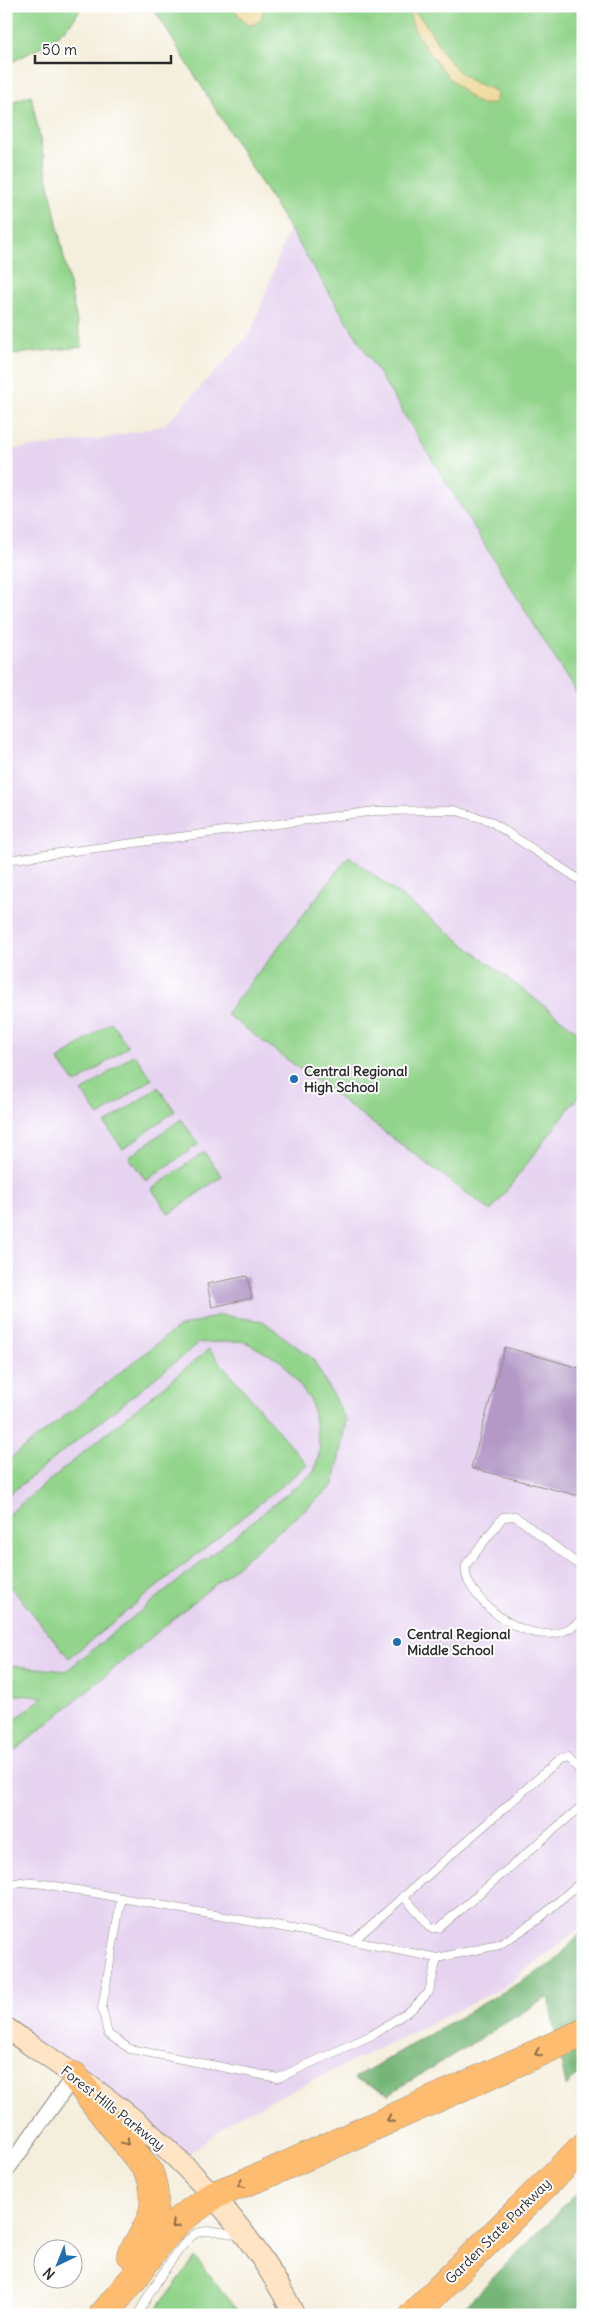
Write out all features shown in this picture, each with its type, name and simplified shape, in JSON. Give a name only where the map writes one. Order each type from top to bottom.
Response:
[{"type":"highway","points":[[103,2315],[134,2278],[170,2228],[214,2196],[583,2033]]},
{"type":"highway","points":[[74,2076],[149,2172],[155,2188],[155,2206],[150,2224],[122,2268],[98,2315]]},
{"type":"highway","name":"Garden State Parkway","points":[[413,2315],[583,2147]]},
{"type":"main road","name":"Forest Hills Parkway","points":[[6,2028],[144,2128],[214,2196],[282,2288],[294,2315]]},
{"type":"street","points":[[6,2171],[74,2076]]},
{"type":"lane","points":[[6,860],[375,811],[454,810],[490,821],[583,882]]},
{"type":"lane","points":[[583,1568],[515,1516],[503,1517],[466,1565],[464,1574],[474,1592],[487,1608],[504,1621],[521,1630],[554,1633],[571,1628],[583,1618]]},
{"type":"lane","points":[[353,1941],[560,1760],[568,1758],[583,1774]]},
{"type":"lane","points":[[403,1896],[430,1926],[439,1928],[583,1805]]},
{"type":"lane","points":[[6,1885],[21,1882],[44,1884],[437,1958],[499,1945],[535,1922],[583,1880]]},
{"type":"lane","points":[[121,1899],[102,2008],[108,2034],[130,2050],[278,2078],[372,2035],[412,2009],[429,1992],[437,1958]]},
{"type":"lane","points":[[138,2315],[148,2295],[179,2251],[197,2233],[210,2231],[245,2238]]},
{"type":"shaded area","name":"Central Regional High School","points":[[289,228],[583,704],[583,1926],[499,1990],[235,2118],[179,2162],[6,2028],[6,450],[102,439],[165,425],[251,333]]},
{"type":"green space","points":[[6,6],[81,6],[76,17],[68,26],[49,42],[6,65]]},
{"type":"green space","points":[[152,6],[583,6],[583,704]]},
{"type":"green space","points":[[31,95],[82,347],[6,355],[6,104]]},
{"type":"green space","points":[[349,856],[583,1036],[583,1090],[491,1211],[226,1014]]},
{"type":"green space","points":[[111,1022],[128,1046],[76,1084],[58,1060]]},
{"type":"green space","points":[[134,1054],[152,1079],[99,1116],[82,1092]]},
{"type":"green space","points":[[158,1087],[175,1111],[123,1149],[105,1124]]},
{"type":"green space","points":[[181,1119],[199,1144],[146,1181],[129,1157]]},
{"type":"green space","points":[[204,1152],[222,1176],[169,1214],[152,1189]]},
{"type":"green space","points":[[219,1315],[263,1321],[313,1359],[346,1420],[334,1485],[16,1750],[6,1738],[6,1727],[43,1697],[6,1694],[6,1665],[66,1671],[314,1472],[320,1450],[311,1401],[282,1362],[244,1341],[199,1343],[6,1497],[6,1462],[177,1328]]},
{"type":"green space","points":[[209,1349],[307,1465],[69,1658],[6,1581],[6,1516]]},
{"type":"green space","points":[[583,1931],[583,2070],[566,2086],[548,1997],[389,2094],[354,2078],[553,1963]]},
{"type":"green space","points":[[583,2187],[583,2315],[456,2315]]},
{"type":"green space","points":[[195,2258],[242,2315],[152,2315]]},
{"type":"sand","points":[[231,6],[262,6],[264,9],[259,21],[247,25]]},
{"type":"sand","points":[[411,11],[424,21],[445,55],[459,72],[469,80],[497,92],[496,101],[489,104],[481,104],[461,90],[425,47],[411,20]]},
{"type":"building","points":[[247,1276],[252,1298],[212,1307],[207,1284]]},
{"type":"building","points":[[505,1347],[583,1369],[583,1497],[471,1468]]},
{"type":"place","name":"Central Regional High School","points":[[294,1079]]},
{"type":"place","name":"Central Regional Middle School","points":[[397,1642]]}]
